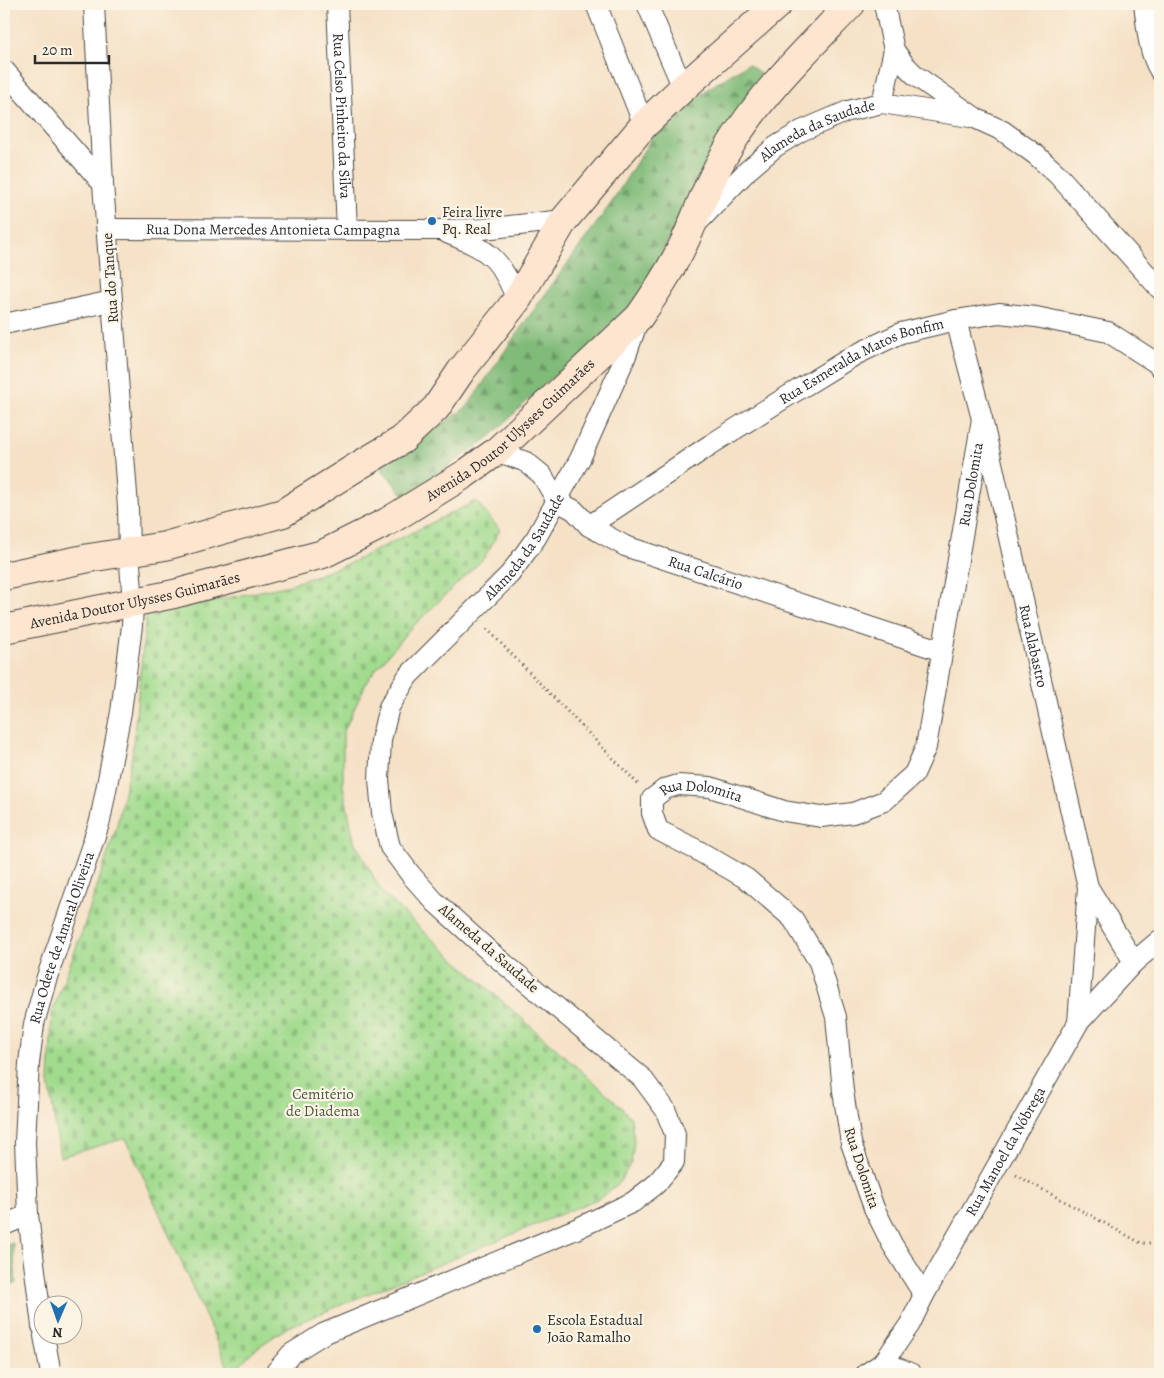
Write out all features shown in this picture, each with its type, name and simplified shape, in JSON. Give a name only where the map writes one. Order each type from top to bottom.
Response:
[{"type":"main road","points":[[4,576],[89,558],[165,546],[283,513],[402,440],[436,408],[461,371],[517,300],[564,220],[644,124],[778,4]]},
{"type":"main road","name":"Avenida Doutor Ulysses Guimarães","points":[[4,629],[174,594],[323,554],[387,522],[465,474],[497,451],[639,317],[676,259],[701,199],[727,149],[751,113],[851,4]]},
{"type":"street","name":"Rua do Tanque","points":[[94,4],[103,184],[128,507],[129,552]]},
{"type":"street","name":"Rua Celso Pinheiro da Silva","points":[[338,4],[347,230]]},
{"type":"street","points":[[596,4],[644,124]]},
{"type":"street","points":[[647,4],[683,88]]},
{"type":"street","name":"Alameda da Saudade","points":[[884,4],[894,50],[904,64],[916,76],[977,119],[1003,131],[1036,154],[1057,174],[1160,289]]},
{"type":"street","points":[[1144,4],[1148,36],[1160,71]]},
{"type":"street","points":[[882,103],[894,50]]},
{"type":"street","points":[[4,70],[103,184]]},
{"type":"street","name":"Alameda da Saudade","points":[[688,232],[747,171],[775,147],[801,131],[848,111],[882,103],[977,119]]},
{"type":"street","name":"Rua Dona Mercedes Antonieta Campagna","points":[[107,229],[440,230],[483,229],[564,220]]},
{"type":"street","name":"Rua Dona Mercedes Antonieta Campagna","points":[[440,230],[473,243],[494,258],[508,277],[517,300]]},
{"type":"street","points":[[4,324],[112,301]]},
{"type":"street","name":"Rua Esmeralda Matos Bonfim","points":[[590,526],[710,445],[855,355],[900,333],[956,320],[999,313],[1036,317],[1108,332],[1160,367]]},
{"type":"street","name":"Alameda da Saudade","points":[[274,1374],[291,1354],[324,1334],[576,1229],[633,1202],[656,1184],[674,1162],[675,1134],[665,1109],[642,1078],[489,950],[435,902],[410,875],[390,847],[382,813],[379,779],[381,740],[389,707],[408,676],[510,574],[536,538],[580,459],[625,358],[639,317]]},
{"type":"street","name":"Rua Alabastro","points":[[956,320],[982,419],[1088,887],[1134,962]]},
{"type":"street","name":"Rua Dolomita","points":[[924,1294],[892,1244],[874,1208],[851,1143],[842,1091],[836,1017],[819,962],[793,919],[747,879],[658,830],[652,813],[652,799],[665,789],[678,785],[710,787],[784,811],[821,817],[853,813],[884,801],[914,774],[926,747],[982,419]]},
{"type":"street","name":"Rua Calcário","points":[[497,451],[526,462],[542,475],[557,501],[574,510],[590,526],[625,546],[942,651]]},
{"type":"street","name":"Rua Odete de Amaral Oliveira","points":[[38,1296],[28,1215],[26,1134],[29,1063],[34,1024],[46,980],[100,821],[121,712],[132,626],[133,603],[129,552]]},
{"type":"street","points":[[1078,1023],[1088,887]]},
{"type":"street","name":"Rua Manoel da Nóbrega","points":[[866,1374],[884,1362],[910,1324],[924,1294],[1078,1023],[1134,962],[1160,940]]},
{"type":"street","points":[[4,1225],[28,1215]]},
{"type":"street","points":[[46,1346],[50,1374]]},
{"type":"street","points":[[884,1362],[912,1374]]},
{"type":"path","points":[[472,613],[652,799]]},
{"type":"path","points":[[997,1164],[1141,1243],[1160,1243]]},
{"type":"green space","points":[[748,64],[760,73],[756,86],[667,242],[642,292],[586,352],[548,381],[491,436],[405,497],[380,467],[467,407],[515,336],[612,202],[652,137],[709,88]]},
{"type":"green space","name":"Cemitério de Diadema","points":[[476,501],[500,530],[484,558],[408,631],[368,679],[343,733],[343,786],[354,841],[382,892],[423,931],[614,1100],[631,1118],[634,1142],[631,1163],[619,1183],[600,1198],[288,1327],[254,1350],[231,1374],[126,1138],[60,1157],[49,1082],[52,1012],[82,932],[116,829],[132,755],[146,615],[290,585],[348,564]]},
{"type":"green space","points":[[13,1243],[16,1283],[4,1287],[4,1246]]},
{"type":"place","name":"Feira livre Pq. Real","points":[[432,221]]},
{"type":"place","name":"Escola Estadual João Ramalho","points":[[537,1329]]}]
